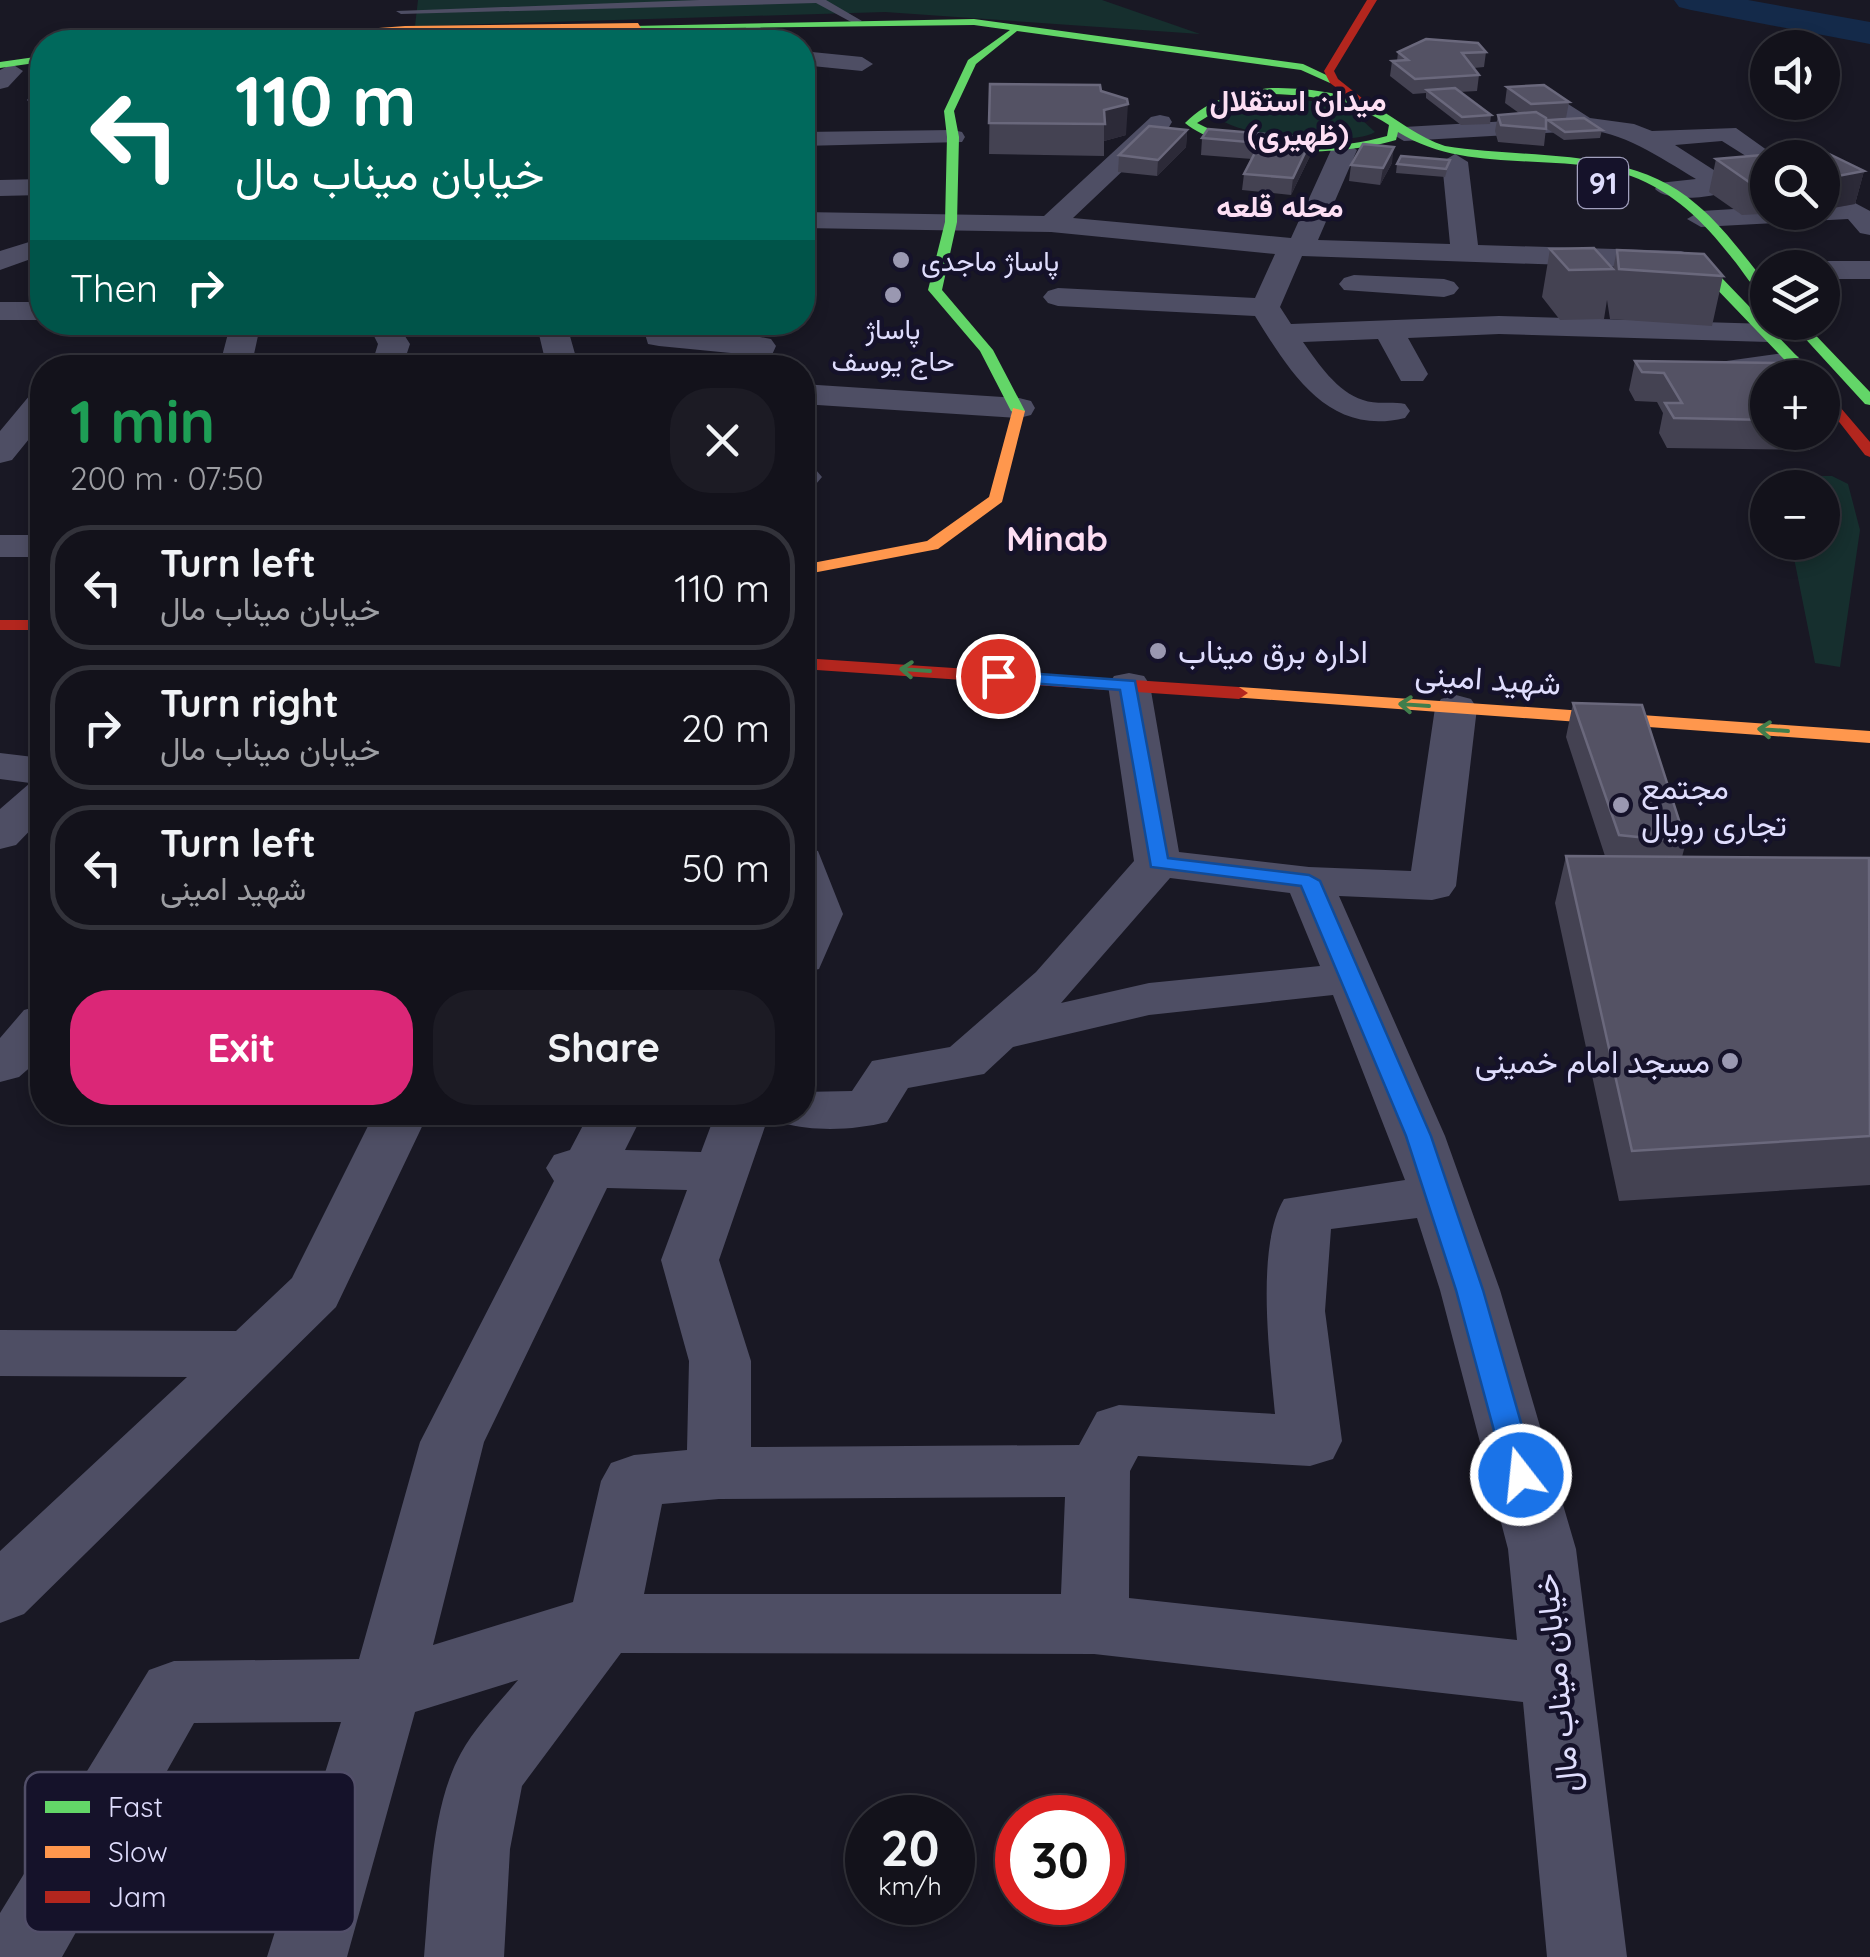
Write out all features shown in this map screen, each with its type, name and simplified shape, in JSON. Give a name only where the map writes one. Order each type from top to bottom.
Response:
[{"type":"main road","points":[[1334,81],[1330,71],[1372,0]]},
{"type":"main road","points":[[311,30],[403,20],[1024,26],[1224,63]]},
{"type":"main road","points":[[813,30],[849,26],[1013,32],[1189,60],[1304,66],[1334,81]]},
{"type":"main road","points":[[815,568],[932,546],[996,499],[1019,408],[986,350],[935,290],[951,222],[953,137],[949,111],[972,62],[1013,32]]},
{"type":"main road","points":[[1194,127],[1190,123],[1195,114],[1344,46]]},
{"type":"main road","points":[[3,73],[30,63]]},
{"type":"main road","points":[[1224,63],[1231,85],[1227,100]]},
{"type":"main road","points":[[3,73],[30,70]]},
{"type":"main road","name":"91","points":[[1334,81],[1399,131],[1444,149],[1589,165],[1634,175],[1668,189],[1750,264]]},
{"type":"main road","name":"91","points":[[1227,100],[1291,92],[1324,94],[1368,108]]},
{"type":"main road","name":"91","points":[[1194,127],[1219,138],[1591,178],[1629,197]]},
{"type":"main road","name":"91","points":[[1332,149],[1370,147],[1386,142],[1399,131]]},
{"type":"main road","points":[[1675,238],[1750,303]]},
{"type":"main road","points":[[1786,340],[1795,360]]},
{"type":"main road","points":[[1797,340],[1870,400]]},
{"type":"main road","points":[[1840,413],[1870,452]]},
{"type":"main road","points":[[0,624],[30,625]]},
{"type":"main road","name":"شهید امینی","points":[[815,663],[1870,737]]},
{"type":"street","points":[[815,48],[849,26]]},
{"type":"street","points":[[815,58],[862,64]]},
{"type":"street","points":[[1554,102],[1583,124]]},
{"type":"street","points":[[1126,117],[1194,127]]},
{"type":"street","points":[[1051,224],[1160,122]]},
{"type":"street","points":[[1399,131],[1583,124],[1634,131],[1719,128],[1750,143]]},
{"type":"street","points":[[1644,130],[1724,185]]},
{"type":"street","points":[[815,140],[953,137]]},
{"type":"street","points":[[1332,149],[1297,247],[1271,293],[1282,334],[1307,371],[1344,403],[1361,411],[1393,410]]},
{"type":"street","points":[[0,179],[25,162]]},
{"type":"street","points":[[1455,162],[1465,253]]},
{"type":"street","points":[[1668,189],[1750,183]]},
{"type":"street","points":[[0,188],[30,187]]},
{"type":"street","points":[[1702,220],[1855,211],[1870,227]]},
{"type":"street","points":[[815,220],[1051,224],[1297,247],[1696,260]]},
{"type":"street","points":[[0,262],[30,251]]},
{"type":"street","points":[[0,262],[30,262]]},
{"type":"street","points":[[1840,270],[1870,270]]},
{"type":"street","points":[[1058,298],[1271,293],[1323,282],[1444,288]]},
{"type":"street","points":[[0,311],[30,312]]},
{"type":"street","points":[[1282,334],[1499,325],[1750,328]]},
{"type":"street","points":[[1389,331],[1412,374]]},
{"type":"street","points":[[659,335],[760,346],[756,355]]},
{"type":"street","points":[[815,395],[1019,408]]},
{"type":"street","points":[[1,450],[30,401]]},
{"type":"street","points":[[0,546],[30,546]]},
{"type":"street","points":[[1129,685],[1158,863]]},
{"type":"street","points":[[1158,863],[1309,881],[1432,886],[1456,708]]},
{"type":"street","points":[[0,766],[30,770]]},
{"type":"street","points":[[0,835],[30,805]]},
{"type":"street","points":[[815,1110],[868,1109],[891,1073],[965,1062],[1054,983],[1158,863]]},
{"type":"street","name":"خیابان میناب مال","points":[[1309,881],[1418,1136],[1470,1290],[1542,1549],[1587,1957]]},
{"type":"street","points":[[994,1036],[1149,998],[1352,978]]},
{"type":"street","points":[[0,1064],[30,1040]]},
{"type":"street","points":[[0,1594],[314,1292],[396,1125]]},
{"type":"street","points":[[718,1473],[720,1361],[690,1260],[737,1125]]},
{"type":"street","points":[[355,1795],[452,1442],[593,1150],[721,1172]]},
{"type":"street","points":[[1094,1624],[1098,1472],[1119,1430],[1310,1441],[1295,1311],[1304,1214],[1438,1195]]},
{"type":"street","points":[[0,1353],[251,1354]]},
{"type":"street","points":[[464,1957],[472,1849],[488,1774],[603,1624],[634,1481],[718,1473],[1098,1472]]},
{"type":"street","points":[[127,1772],[174,1692],[386,1690],[603,1624],[1094,1624],[1554,1675]]},
{"type":"street","points":[[18,1957],[33,1932]]},
{"type":"street","points":[[307,1957],[314,1932]]},
{"type":"lane","points":[[386,3],[403,20],[818,0],[849,26]]},
{"type":"lane","points":[[1702,380],[1713,368],[1792,357]]},
{"type":"green space","points":[[418,0],[1102,0],[1200,34],[885,12],[415,26]]},
{"type":"green space","points":[[1266,97],[1345,104],[1375,132],[1343,139],[1294,138],[1246,130],[1218,117],[1228,108]]},
{"type":"green space","points":[[1840,480],[1848,484],[1860,530],[1840,667],[1815,663],[1794,560],[1840,560]]},
{"type":"building","points":[[1426,39],[1478,43],[1486,52],[1462,53],[1479,75],[1415,79],[1392,61],[1408,60],[1398,52]]},
{"type":"building","points":[[990,84],[1100,85],[1101,91],[1127,99],[1128,104],[1104,110],[1105,124],[989,123]]},
{"type":"building","points":[[1544,85],[1569,102],[1531,104],[1507,87]]},
{"type":"building","points":[[1455,88],[1491,115],[1462,117],[1427,90]]},
{"type":"building","points":[[1536,112],[1546,118],[1546,129],[1501,125],[1498,115]]},
{"type":"building","points":[[1584,118],[1602,130],[1565,132],[1548,120]]},
{"type":"building","points":[[1149,126],[1187,130],[1158,160],[1119,155]]},
{"type":"building","points":[[1208,129],[1312,138],[1293,178],[1244,174],[1260,143],[1202,138]]},
{"type":"building","points":[[1363,144],[1394,147],[1383,168],[1351,165]]},
{"type":"building","points":[[1401,156],[1450,160],[1446,169],[1397,164]]},
{"type":"building","points":[[1750,156],[1750,182],[1749,182],[1716,159]]},
{"type":"building","points":[[1840,159],[1864,171],[1840,176]]},
{"type":"building","points":[[1594,248],[1613,269],[1569,270],[1550,249]]},
{"type":"building","points":[[1617,250],[1704,254],[1723,276],[1619,269]]},
{"type":"building","points":[[1635,361],[1750,363],[1750,420],[1674,418],[1665,403],[1682,403],[1664,373],[1642,372]]},
{"type":"building","points":[[1573,703],[1642,705],[1686,842],[1619,835]]},
{"type":"building","name":"مسجد امام خمینی","points":[[1566,856],[1869,858],[1870,1136],[1632,1151]]},
{"type":"waterway","points":[[1691,0],[1870,33]]},
{"type":"traffic: fast","points":[[638,26],[974,22],[1303,67],[1334,81]]},
{"type":"traffic: fast","points":[[1013,32],[972,62],[949,111],[953,137],[951,222],[935,290],[986,350],[1018,411]]},
{"type":"traffic: fast","points":[[0,65],[30,61]]},
{"type":"traffic: fast","points":[[1393,127],[1392,138],[1320,148],[1229,139],[1190,123],[1227,99],[1249,93],[1296,91],[1363,106],[1422,141],[1444,149],[1582,162],[1636,174],[1661,185],[1692,207],[1750,272]]},
{"type":"traffic: fast","points":[[1714,278],[1794,360]]},
{"type":"traffic: fast","points":[[1812,340],[1870,401]]},
{"type":"traffic: slow","points":[[389,30],[638,26]]},
{"type":"traffic: slow","points":[[815,568],[932,545],[996,499],[1018,411]]},
{"type":"traffic: slow","points":[[1239,693],[1870,737]]},
{"type":"traffic: jam","points":[[1368,108],[1334,81],[1329,71],[1372,0]]},
{"type":"traffic: jam","points":[[1840,413],[1870,452]]},
{"type":"traffic: jam","points":[[0,625],[30,625]]},
{"type":"traffic: jam","points":[[815,664],[1239,693]]},
{"type":"place","name":"پاساژ ماجدی","points":[[901,260]]},
{"type":"place","name":"پاساژ حاج یوسف","points":[[893,295]]},
{"type":"place","name":"اداره برق میناب","points":[[1158,651]]},
{"type":"place","name":"مجتمع تجاری رویال","points":[[1621,805]]},
{"type":"place","name":"مسجد امام خمینی","points":[[1730,1061]]},
{"type":"district","name":"میدان استقلال (ظهیری)","points":[[1298,117]]},
{"type":"district","name":"محله قلعه","points":[[1280,206]]},
{"type":"district","name":"Minab","points":[[1057,538]]},
{"type":"route","points":[[998,676],[1129,685],[1158,863],[1309,881],[1418,1136],[1470,1290],[1521,1475]]}]
